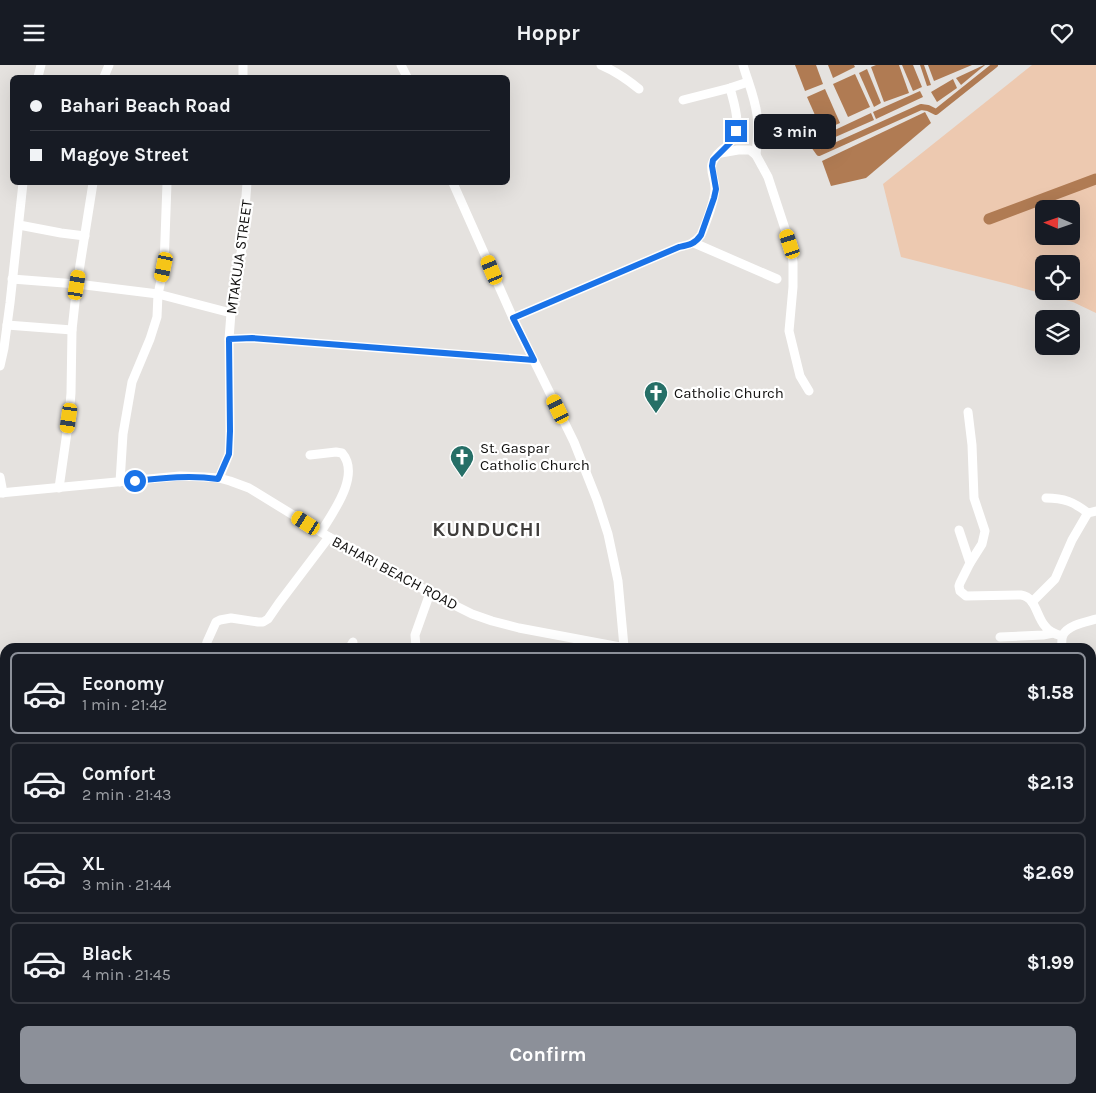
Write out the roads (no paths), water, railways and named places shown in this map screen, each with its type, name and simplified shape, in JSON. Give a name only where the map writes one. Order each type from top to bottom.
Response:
[{"type":"street","points":[[601,65],[626,78],[639,89]]},
{"type":"street","points":[[743,65],[758,116],[756,155]]},
{"type":"street","points":[[683,100],[748,82]]},
{"type":"street","points":[[513,318],[679,247],[694,243],[701,235],[714,198],[716,189],[712,166],[713,160],[731,142],[736,131],[737,116],[730,88]]},
{"type":"street","points":[[718,154],[738,150],[750,151],[756,155],[768,177],[790,244],[793,262],[793,287],[789,331],[800,376],[809,391]]},
{"type":"street","points":[[0,367],[7,325],[23,185]]},
{"type":"street","points":[[59,488],[71,401],[72,330],[77,285],[93,185]]},
{"type":"street","points":[[120,482],[123,434],[132,382],[157,317],[158,294],[164,267],[168,185]]},
{"type":"street","name":"MTAKUJA STREET","points":[[218,479],[229,454],[229,339],[231,313],[242,247],[247,185]]},
{"type":"street","points":[[454,185],[513,318],[574,442],[597,500],[608,534],[618,581],[622,643]]},
{"type":"street","points":[[19,225],[85,236]]},
{"type":"street","points":[[694,243],[777,279]]},
{"type":"street","points":[[12,279],[158,294],[231,313]]},
{"type":"street","points":[[7,325],[72,330]]},
{"type":"street","points":[[229,339],[252,338],[534,360]]},
{"type":"street","points":[[968,412],[974,498],[985,531],[982,544],[959,586],[960,591],[964,595],[969,596],[1028,597],[1045,626],[1053,633],[1062,636]]},
{"type":"street","points":[[210,643],[216,622],[220,620],[231,617],[264,622],[268,619],[325,535],[349,477],[348,462],[342,453],[336,451],[310,455]]},
{"type":"street","name":"BAHARI BEACH ROAD","points":[[1,493],[180,476],[230,481],[249,488],[325,535],[472,614],[519,628],[600,643]]},
{"type":"street","points":[[0,477],[1,493]]},
{"type":"street","points":[[1032,602],[1055,579],[1072,540],[1092,512],[1060,498],[1046,497]]},
{"type":"street","points":[[959,529],[970,563]]},
{"type":"street","points":[[415,643],[414,635],[430,593]]},
{"type":"street","points":[[1062,643],[1062,636],[1070,628],[1096,619]]},
{"type":"street","points":[[1000,637],[1053,633]]},
{"type":"waterway","points":[[814,146],[819,153],[921,107],[936,112],[995,65]]},
{"type":"waterway","points":[[989,219],[1096,179]]},
{"type":"place","name":"Catholic Church","points":[[656,414]]},
{"type":"place","name":"St. Gaspar Catholic Church","points":[[462,478]]},
{"type":"district","name":"KUNDUCHI","points":[[487,529]]}]
